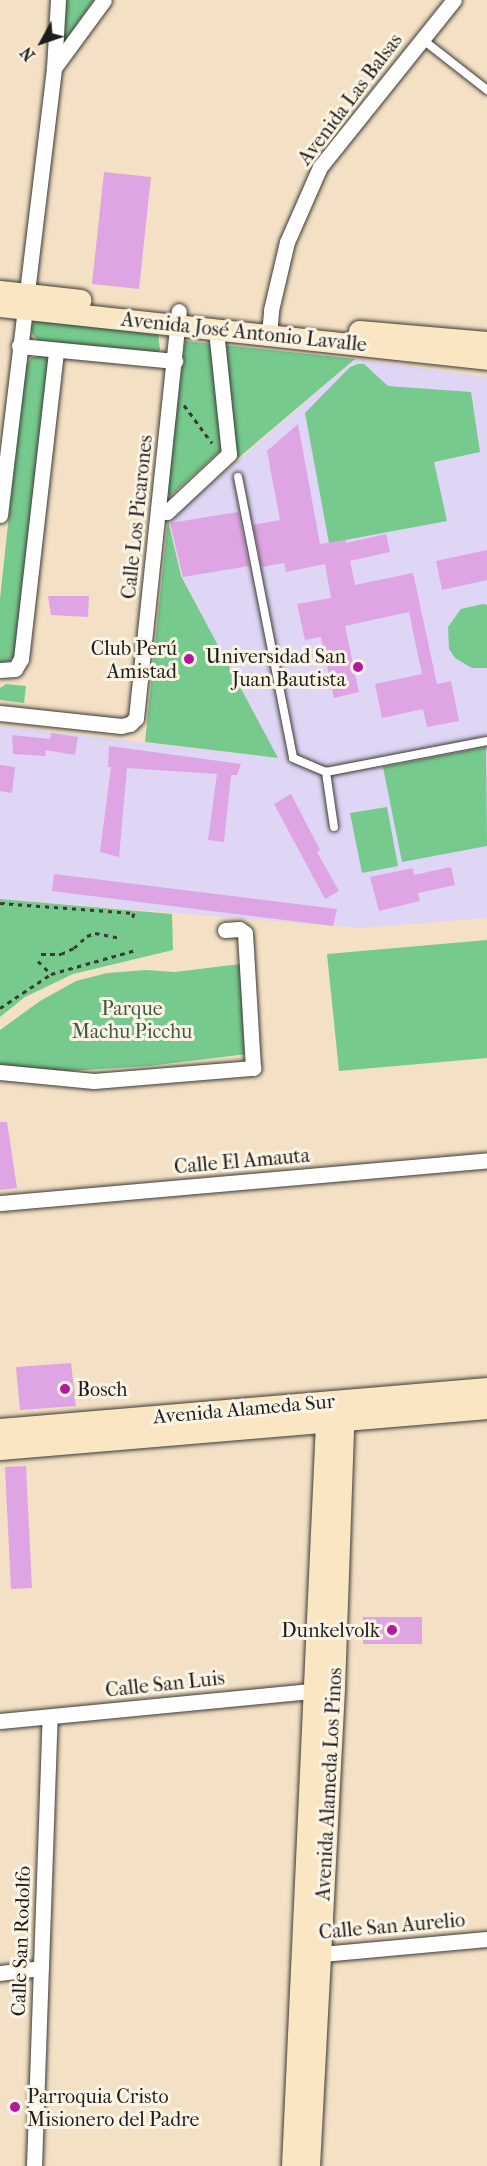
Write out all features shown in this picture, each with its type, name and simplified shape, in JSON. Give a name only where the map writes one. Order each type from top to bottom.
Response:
[{"type":"main road","name":"Avenida José Antonio Lavalle","points":[[0,291],[24,301],[179,317],[487,358]]},
{"type":"main road","name":"Avenida José Antonio Lavalle","points":[[0,306],[24,301]]},
{"type":"main road","name":"Avenida José Antonio Lavalle","points":[[179,317],[216,330],[269,329],[487,342]]},
{"type":"main road","name":"Avenida Alameda Sur","points":[[0,1449],[335,1411],[487,1388]]},
{"type":"main road","name":"Avenida Alameda Sur","points":[[0,1429],[335,1411],[487,1408]]},
{"type":"main road","name":"Avenida Alameda Los Pinos","points":[[309,2166],[311,1955],[335,1411]]},
{"type":"main road","name":"Avenida Alameda Los Pinos","points":[[292,2166],[311,1955]]},
{"type":"street","points":[[0,515],[24,301],[54,68],[58,0]]},
{"type":"street","points":[[54,68],[104,0]]},
{"type":"street","name":"Avenida Las Balsas","points":[[269,329],[287,242],[320,168],[454,0]]},
{"type":"street","name":"Calle Los Picarones","points":[[0,712],[121,726],[130,724],[136,718],[179,317]]},
{"type":"street","points":[[159,510],[167,512],[230,454],[216,330]]},
{"type":"street","points":[[19,346],[175,361]]},
{"type":"street","points":[[0,670],[15,669],[21,659],[56,351]]},
{"type":"street","points":[[0,1072],[94,1082],[253,1068],[245,933],[238,929],[225,930]]},
{"type":"street","name":"Calle El Amauta","points":[[0,1203],[487,1160]]},
{"type":"street","name":"Calle San Luis","points":[[0,1721],[50,1718],[324,1689]]},
{"type":"street","name":"Calle San Rodolfo","points":[[34,2166],[50,1718]]},
{"type":"street","name":"Calle San Aurelio","points":[[311,1955],[487,1939]]},
{"type":"street","points":[[0,1972],[41,1968]]},
{"type":"lane","points":[[422,39],[487,90]]},
{"type":"lane","points":[[238,477],[292,758],[326,772],[487,741]]},
{"type":"lane","points":[[326,772],[334,827]]},
{"type":"path","points":[[178,409],[179,398],[224,460]]},
{"type":"path","points":[[0,903],[134,913],[132,919]]},
{"type":"path","points":[[41,954],[61,954],[95,933],[120,939]]},
{"type":"path","points":[[0,1008],[51,974],[136,950]]},
{"type":"path","points":[[38,961],[51,974]]},
{"type":"shaded area","name":"Universidad San Juan Bautista","points":[[355,359],[487,377],[487,918],[361,928],[0,899],[0,726],[278,758],[181,576],[169,520]]},
{"type":"green space","points":[[65,0],[94,0],[59,49]]},
{"type":"green space","points":[[38,318],[158,333],[160,350],[157,353],[37,340],[31,332],[31,326]]},
{"type":"green space","points":[[185,341],[355,359],[237,459],[233,439],[170,496],[167,492]]},
{"type":"green space","points":[[42,355],[50,362],[16,655],[4,664],[0,663],[0,599],[25,365],[31,358]]},
{"type":"green space","points":[[364,364],[388,386],[471,392],[480,452],[434,462],[447,521],[329,543],[305,413],[350,367]]},
{"type":"green space","name":"Club Perú Amistad","points":[[168,520],[181,576],[278,758],[145,742]]},
{"type":"green space","points":[[487,605],[487,668],[472,668],[455,658],[449,649],[448,627],[461,609]]},
{"type":"green space","points":[[6,684],[26,686],[24,703],[0,700],[0,688]]},
{"type":"green space","points":[[486,747],[487,846],[402,862],[383,767]]},
{"type":"green space","points":[[387,807],[398,866],[362,873],[350,813]]},
{"type":"green space","name":"Parque Machu Picchu","points":[[0,899],[172,914],[173,950],[73,974],[25,997],[0,1017]]},
{"type":"green space","points":[[487,940],[487,1058],[339,1071],[327,954]]},
{"type":"green space","name":"Parque Machu Picchu","points":[[240,964],[247,1054],[149,1066],[53,1072],[0,1068],[0,1030],[40,1001],[76,981],[107,973],[146,970],[175,972]]},
{"type":"building","points":[[104,172],[151,177],[139,289],[92,284]]},
{"type":"building","points":[[298,424],[320,544],[346,540],[346,543],[386,534],[390,552],[350,561],[355,585],[413,573],[437,684],[451,681],[459,721],[427,727],[423,709],[382,718],[375,684],[422,674],[409,612],[345,626],[359,692],[334,698],[321,637],[305,640],[297,604],[331,598],[325,564],[286,572],[284,563],[262,567],[253,525],[280,520],[267,451]]},
{"type":"building","points":[[238,512],[249,566],[183,577],[170,523]]},
{"type":"building","points":[[487,550],[487,580],[442,590],[436,561]]},
{"type":"building","points":[[48,596],[89,596],[88,617],[51,615]]},
{"type":"building","points":[[51,733],[78,737],[75,755],[45,750],[46,756],[13,754],[12,735],[50,739]]},
{"type":"building","points":[[109,746],[241,764],[237,775],[231,775],[224,842],[208,840],[217,774],[127,768],[119,857],[100,852],[111,767],[108,767]]},
{"type":"building","points":[[0,765],[15,767],[12,793],[0,791]]},
{"type":"building","points":[[291,794],[320,850],[317,852],[339,891],[325,899],[274,804]]},
{"type":"building","points":[[451,867],[455,885],[418,893],[420,901],[379,911],[370,877],[413,868],[414,875]]},
{"type":"building","points":[[54,874],[337,909],[333,926],[52,891]]},
{"type":"building","points":[[0,1122],[7,1122],[17,1188],[0,1190]]},
{"type":"building","name":"Bosch","points":[[71,1363],[76,1406],[20,1410],[16,1367]]},
{"type":"building","points":[[26,1466],[32,1588],[11,1589],[5,1467]]},
{"type":"building","name":"Dunkelvolk","points":[[363,1617],[422,1617],[422,1644],[363,1644]]},
{"type":"place","name":"Club Perú Amistad","points":[[189,659]]},
{"type":"place","name":"Universidad San Juan Bautista","points":[[358,667]]},
{"type":"place","name":"Bosch","points":[[65,1389]]},
{"type":"place","name":"Dunkelvolk","points":[[392,1630]]},
{"type":"place","name":"Parroquia Cristo Misionero del Padre","points":[[15,2107]]}]
